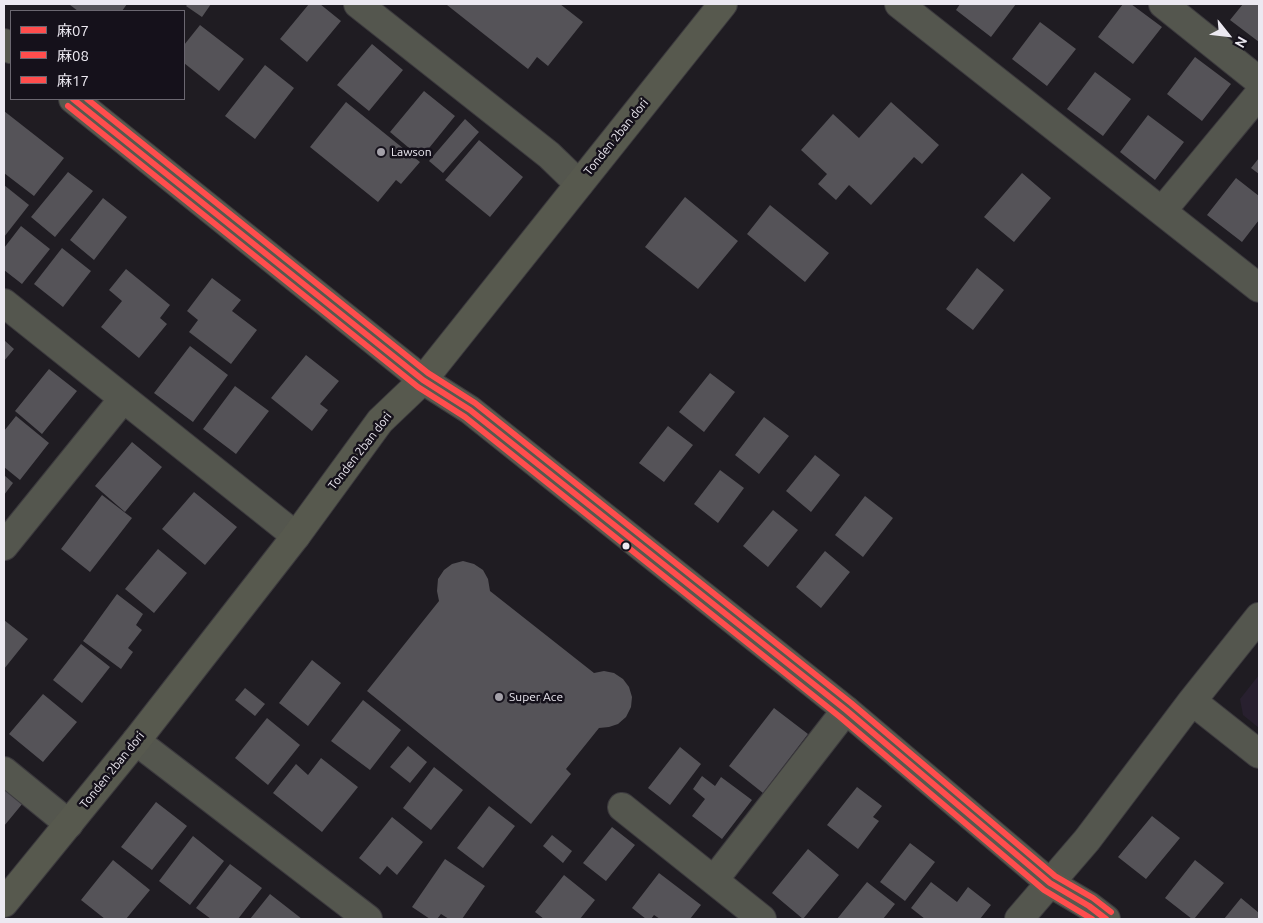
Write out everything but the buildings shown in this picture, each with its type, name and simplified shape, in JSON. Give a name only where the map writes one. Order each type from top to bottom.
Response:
[{"type":"street","points":[[358,4],[549,156],[579,184]]},
{"type":"street","name":"Tonden 2ban dori","points":[[4,904],[136,741],[296,536],[380,422],[423,380],[723,4]]},
{"type":"street","points":[[899,4],[1259,288]]},
{"type":"street","points":[[1163,4],[1259,81]]},
{"type":"street","points":[[1162,211],[1259,94]]},
{"type":"street","points":[[74,100],[423,380],[470,410],[846,710],[1050,883],[1089,906],[1106,919]]},
{"type":"street","points":[[4,303],[296,536]]},
{"type":"street","points":[[4,546],[123,399]]},
{"type":"street","points":[[1019,919],[1087,840],[1192,701],[1259,617]]},
{"type":"street","points":[[1192,701],[1259,754]]},
{"type":"street","points":[[714,880],[846,710]]},
{"type":"street","points":[[136,741],[368,919]]},
{"type":"street","points":[[4,771],[69,824]]},
{"type":"street","points":[[622,806],[762,919]]},
{"type":"shaded area","points":[[1259,675],[1259,728],[1243,715],[1240,699]]},
{"type":"transit line","name":"麻07","points":[[74,100],[423,380],[470,410],[846,710],[1050,883],[1089,906],[1106,919]]},
{"type":"transit line","name":"麻17","points":[[88,100],[428,373],[475,403],[851,703],[1055,876],[1093,898],[1111,912]]},
{"type":"transit line","name":"麻08","points":[[68,106],[418,387],[465,417],[840,717],[1044,890],[1092,919]]},
{"type":"place","name":"Lawson","points":[[381,152]]},
{"type":"place","name":"Super Ace","points":[[499,697]]}]
